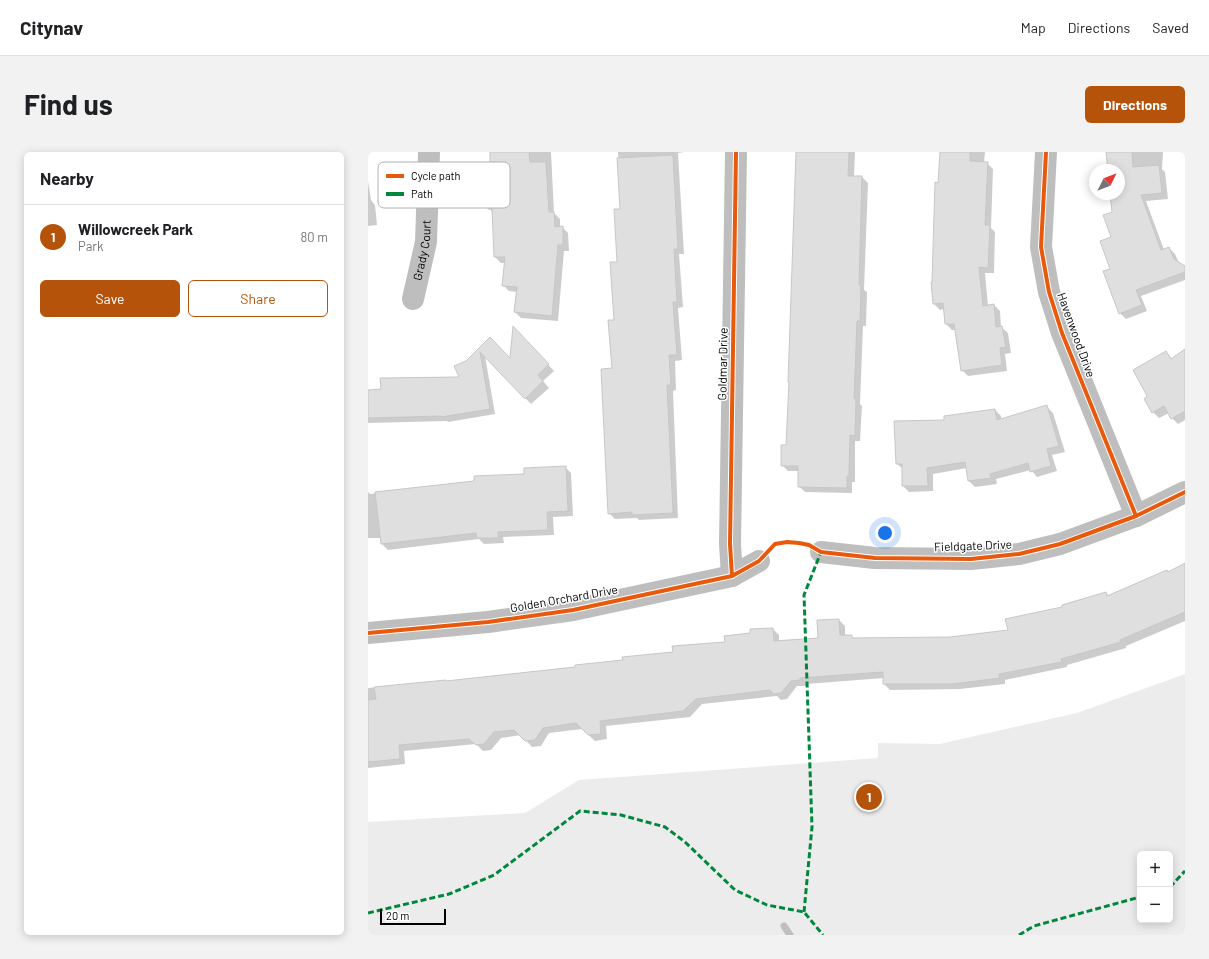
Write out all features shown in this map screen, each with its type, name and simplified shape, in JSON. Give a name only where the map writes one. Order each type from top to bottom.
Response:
[{"type":"street","name":"Grady Court","points":[[429,152],[429,162]]},
{"type":"street","name":"Goldmar Drive","points":[[732,576],[730,544],[736,152]]},
{"type":"street","name":"Havenwood Drive","points":[[1046,152],[1041,247],[1049,292],[1062,333],[1136,516]]},
{"type":"street","name":"Grady Court","points":[[413,299],[426,242],[427,208]]},
{"type":"street","name":"Fieldgate Drive","points":[[821,552],[875,558],[971,559],[1019,554],[1060,544],[1136,516],[1185,492]]},
{"type":"street","name":"Golden Orchard Drive","points":[[368,633],[488,622],[573,610],[732,576],[759,561]]},
{"type":"shaded area","points":[[1185,674],[1185,935],[368,935],[368,822],[525,813],[579,780],[878,758],[878,743],[940,744],[1077,713]]},
{"type":"building","points":[[490,152],[529,152],[530,162],[546,162],[549,212],[554,212],[555,227],[563,226],[563,245],[558,245],[552,316],[514,312],[517,287],[502,286],[505,257],[494,257],[492,209],[488,208],[510,208],[510,162],[490,162]]},
{"type":"building","points":[[796,152],[849,152],[848,176],[862,176],[859,285],[861,285],[860,321],[857,321],[854,398],[856,399],[855,436],[850,435],[849,476],[847,476],[847,488],[798,487],[798,466],[781,466],[781,445],[786,445]]},
{"type":"building","points":[[940,152],[970,152],[970,161],[988,162],[985,225],[990,225],[988,268],[979,267],[983,306],[994,304],[996,327],[1002,326],[1006,347],[1000,348],[1002,365],[961,371],[954,324],[945,324],[943,303],[933,304],[931,282],[935,182],[938,183]]},
{"type":"building","points":[[1106,152],[1132,152],[1133,167],[1159,165],[1162,193],[1141,195],[1161,250],[1169,247],[1174,259],[1185,266],[1185,272],[1136,290],[1142,305],[1119,314],[1103,271],[1110,269],[1100,241],[1111,237],[1103,215],[1112,212],[1111,200],[1125,200],[1125,164],[1107,164]]},
{"type":"building","points":[[673,155],[678,249],[674,249],[677,302],[673,302],[677,355],[669,355],[671,385],[667,385],[673,513],[632,515],[632,512],[608,514],[601,369],[612,368],[608,320],[614,320],[610,262],[617,262],[614,209],[620,209],[617,158]]},
{"type":"building","points":[[513,326],[549,364],[538,375],[543,381],[525,399],[480,352],[490,409],[441,417],[368,418],[368,390],[381,389],[380,378],[459,377],[454,366],[466,361],[490,337],[510,358]]},
{"type":"building","points":[[1185,349],[1185,411],[1171,419],[1164,406],[1152,413],[1144,399],[1147,396],[1133,370],[1166,351],[1171,359]]},
{"type":"building","points":[[1047,405],[1059,446],[1047,449],[1051,466],[1030,472],[1028,463],[990,474],[991,478],[968,481],[965,462],[927,468],[928,486],[902,486],[902,464],[896,464],[894,421],[944,420],[944,416],[995,409],[997,420]]},
{"type":"building","points":[[566,466],[568,511],[547,512],[548,530],[498,532],[498,538],[477,538],[476,533],[381,544],[375,492],[474,481],[474,476],[524,474],[524,468]]},
{"type":"building","points":[[1185,563],[1185,612],[1120,640],[1121,642],[1061,659],[1062,662],[999,674],[1000,678],[953,684],[883,684],[883,672],[800,678],[800,680],[791,681],[781,693],[774,694],[770,690],[696,699],[683,711],[600,721],[601,734],[588,735],[576,723],[543,728],[535,740],[525,741],[514,730],[494,732],[484,744],[476,745],[469,739],[399,745],[400,759],[368,762],[368,700],[376,699],[374,687],[446,681],[575,667],[575,665],[623,660],[622,657],[673,652],[672,646],[725,642],[724,636],[750,633],[750,629],[773,628],[774,641],[818,638],[817,620],[839,619],[840,635],[852,635],[852,638],[950,637],[1008,630],[1005,619],[1062,607],[1062,605],[1106,592],[1107,596],[1167,570],[1168,572]]},
{"type":"waterway","points":[[784,926],[790,935]]},
{"type":"marked path","points":[[804,912],[812,827],[804,595],[821,552]]},
{"type":"marked path","points":[[368,913],[449,894],[494,875],[580,811],[621,815],[665,827],[685,842],[735,890],[767,905],[804,912],[823,935]]},
{"type":"marked path","points":[[1173,884],[1185,871]]},
{"type":"marked path","points":[[1019,935],[1034,926],[1137,898]]},
{"type":"cycle path","points":[[732,576],[730,544],[736,152]]},
{"type":"cycle path","points":[[1046,152],[1041,247],[1049,292],[1062,333],[1136,516]]},
{"type":"cycle path","points":[[368,633],[488,622],[573,610],[732,576],[759,561],[775,544],[787,542],[809,545],[821,552],[875,558],[971,559],[1019,554],[1060,544],[1136,516],[1185,492]]},
{"type":"place","name":"Willowcreek Park","points":[[869,797]]}]
